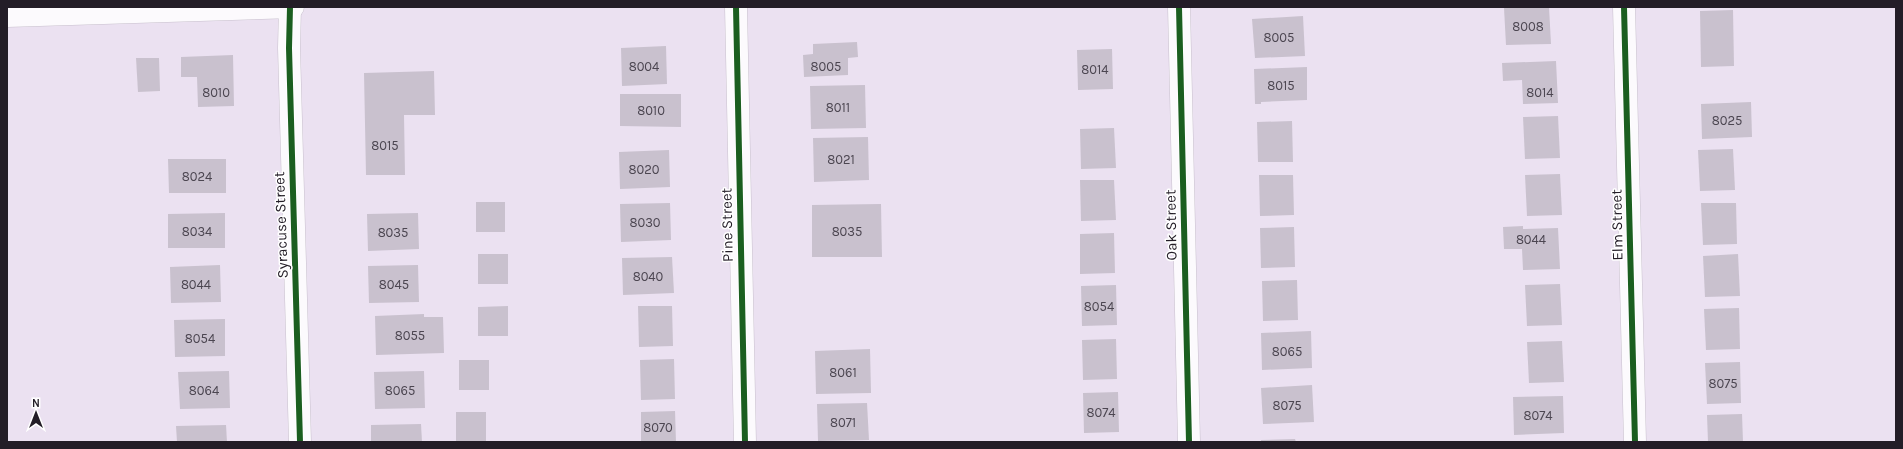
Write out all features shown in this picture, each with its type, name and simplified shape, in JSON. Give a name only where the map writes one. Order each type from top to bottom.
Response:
[{"type":"street","name":"Syracuse Street","points":[[290,7],[289,48],[300,442]]},
{"type":"street","points":[[7,16],[293,7]]},
{"type":"street","name":"Pine Street","points":[[736,7],[745,442]]},
{"type":"street","name":"Oak Street","points":[[1179,7],[1189,442]]},
{"type":"street","name":"Elm Street","points":[[1624,7],[1635,442]]},
{"type":"building","points":[[1549,7],[1551,44],[1506,45],[1504,8]]},
{"type":"building","points":[[1733,10],[1734,66],[1701,67],[1700,11]]},
{"type":"building","points":[[1303,16],[1305,56],[1255,58],[1252,19]]},
{"type":"building","points":[[857,42],[858,57],[848,58],[848,75],[804,77],[803,55],[813,54],[813,44]]},
{"type":"building","points":[[666,46],[667,84],[622,86],[621,48]]},
{"type":"building","points":[[1112,49],[1113,89],[1078,90],[1077,50]]},
{"type":"building","points":[[233,55],[234,106],[198,107],[197,77],[181,77],[181,57]]},
{"type":"building","points":[[136,58],[159,58],[160,91],[138,92]]},
{"type":"building","points":[[1556,61],[1558,103],[1523,104],[1522,80],[1503,81],[1502,63]]},
{"type":"building","points":[[1307,67],[1307,100],[1261,102],[1261,104],[1255,104],[1254,69]]},
{"type":"building","points":[[434,71],[435,115],[404,115],[405,175],[366,175],[364,73]]},
{"type":"building","points":[[865,85],[866,128],[811,129],[810,86]]},
{"type":"building","points":[[620,94],[681,94],[681,127],[620,126]]},
{"type":"building","points":[[1751,102],[1752,137],[1702,139],[1701,104]]},
{"type":"building","points":[[1558,116],[1560,158],[1525,159],[1523,117]]},
{"type":"building","points":[[1292,121],[1293,162],[1258,162],[1257,122]]},
{"type":"building","points":[[1114,128],[1116,168],[1081,169],[1080,129]]},
{"type":"building","points":[[868,137],[869,180],[814,182],[813,138]]},
{"type":"building","points":[[1733,149],[1735,190],[1700,191],[1698,150]]},
{"type":"building","points":[[669,150],[670,187],[620,189],[619,152]]},
{"type":"building","points":[[168,159],[226,159],[226,193],[169,193]]},
{"type":"building","points":[[1560,174],[1562,215],[1527,216],[1525,175]]},
{"type":"building","points":[[1259,175],[1293,175],[1294,215],[1260,216]]},
{"type":"building","points":[[1080,180],[1114,180],[1116,220],[1081,221]]},
{"type":"building","points":[[476,202],[505,202],[505,232],[476,232]]},
{"type":"building","points":[[670,203],[671,240],[621,242],[620,204]]},
{"type":"building","points":[[1701,203],[1736,203],[1737,244],[1703,245]]},
{"type":"building","points":[[881,204],[882,257],[812,257],[812,205]]},
{"type":"building","points":[[225,213],[225,248],[168,248],[168,214]]},
{"type":"building","points":[[418,213],[419,249],[368,251],[367,214]]},
{"type":"building","points":[[1523,226],[1523,229],[1558,228],[1560,269],[1523,270],[1522,249],[1504,249],[1503,227]]},
{"type":"building","points":[[1294,227],[1295,267],[1261,268],[1260,228]]},
{"type":"building","points":[[1114,233],[1115,273],[1080,274],[1080,234]]},
{"type":"building","points":[[478,254],[508,254],[508,284],[478,284]]},
{"type":"building","points":[[1738,254],[1740,296],[1705,297],[1703,256]]},
{"type":"building","points":[[672,257],[674,293],[623,295],[622,258]]},
{"type":"building","points":[[220,265],[221,302],[171,303],[170,267]]},
{"type":"building","points":[[418,265],[419,302],[369,303],[368,266]]},
{"type":"building","points":[[1297,280],[1298,320],[1263,321],[1262,281]]},
{"type":"building","points":[[1560,284],[1562,325],[1527,326],[1525,285]]},
{"type":"building","points":[[1116,285],[1117,325],[1082,326],[1081,286]]},
{"type":"building","points":[[508,306],[508,336],[478,336],[478,307]]},
{"type":"building","points":[[638,306],[672,306],[673,346],[639,347]]},
{"type":"building","points":[[1739,308],[1740,349],[1706,350],[1704,309]]},
{"type":"building","points":[[424,314],[424,317],[443,317],[444,353],[376,355],[375,316]]},
{"type":"building","points":[[225,319],[225,356],[175,357],[174,320]]},
{"type":"building","points":[[1311,331],[1312,368],[1262,370],[1261,333]]},
{"type":"building","points":[[1116,339],[1117,379],[1083,380],[1082,340]]},
{"type":"building","points":[[1562,341],[1564,382],[1529,383],[1527,342]]},
{"type":"building","points":[[870,349],[871,393],[816,394],[815,351]]},
{"type":"building","points":[[674,359],[675,399],[641,400],[640,360]]},
{"type":"building","points":[[459,360],[489,360],[489,390],[459,390]]},
{"type":"building","points":[[1740,362],[1741,403],[1707,404],[1705,363]]},
{"type":"building","points":[[229,371],[230,408],[180,409],[178,372]]},
{"type":"building","points":[[424,371],[425,408],[375,409],[374,372]]},
{"type":"building","points":[[1312,385],[1314,422],[1263,424],[1261,388]]},
{"type":"building","points":[[1118,392],[1119,432],[1084,433],[1083,393]]},
{"type":"building","points":[[1563,396],[1564,433],[1514,435],[1513,397]]},
{"type":"building","points":[[867,403],[869,440],[818,441],[817,404]]},
{"type":"building","points":[[675,411],[676,442],[641,442],[641,412]]},
{"type":"building","points":[[456,412],[486,412],[486,442],[456,442]]},
{"type":"building","points":[[1742,414],[1743,442],[1708,442],[1707,415]]},
{"type":"building","points":[[421,424],[422,442],[371,442],[371,425]]},
{"type":"building","points":[[226,425],[227,442],[177,442],[176,426]]},
{"type":"building","points":[[1295,439],[1296,442],[1261,442],[1261,440]]},
{"type":"cycle path","points":[[290,7],[289,48],[300,442]]},
{"type":"cycle path","points":[[736,7],[745,442]]},
{"type":"cycle path","points":[[1179,7],[1189,442]]},
{"type":"cycle path","points":[[1624,7],[1635,442]]}]
